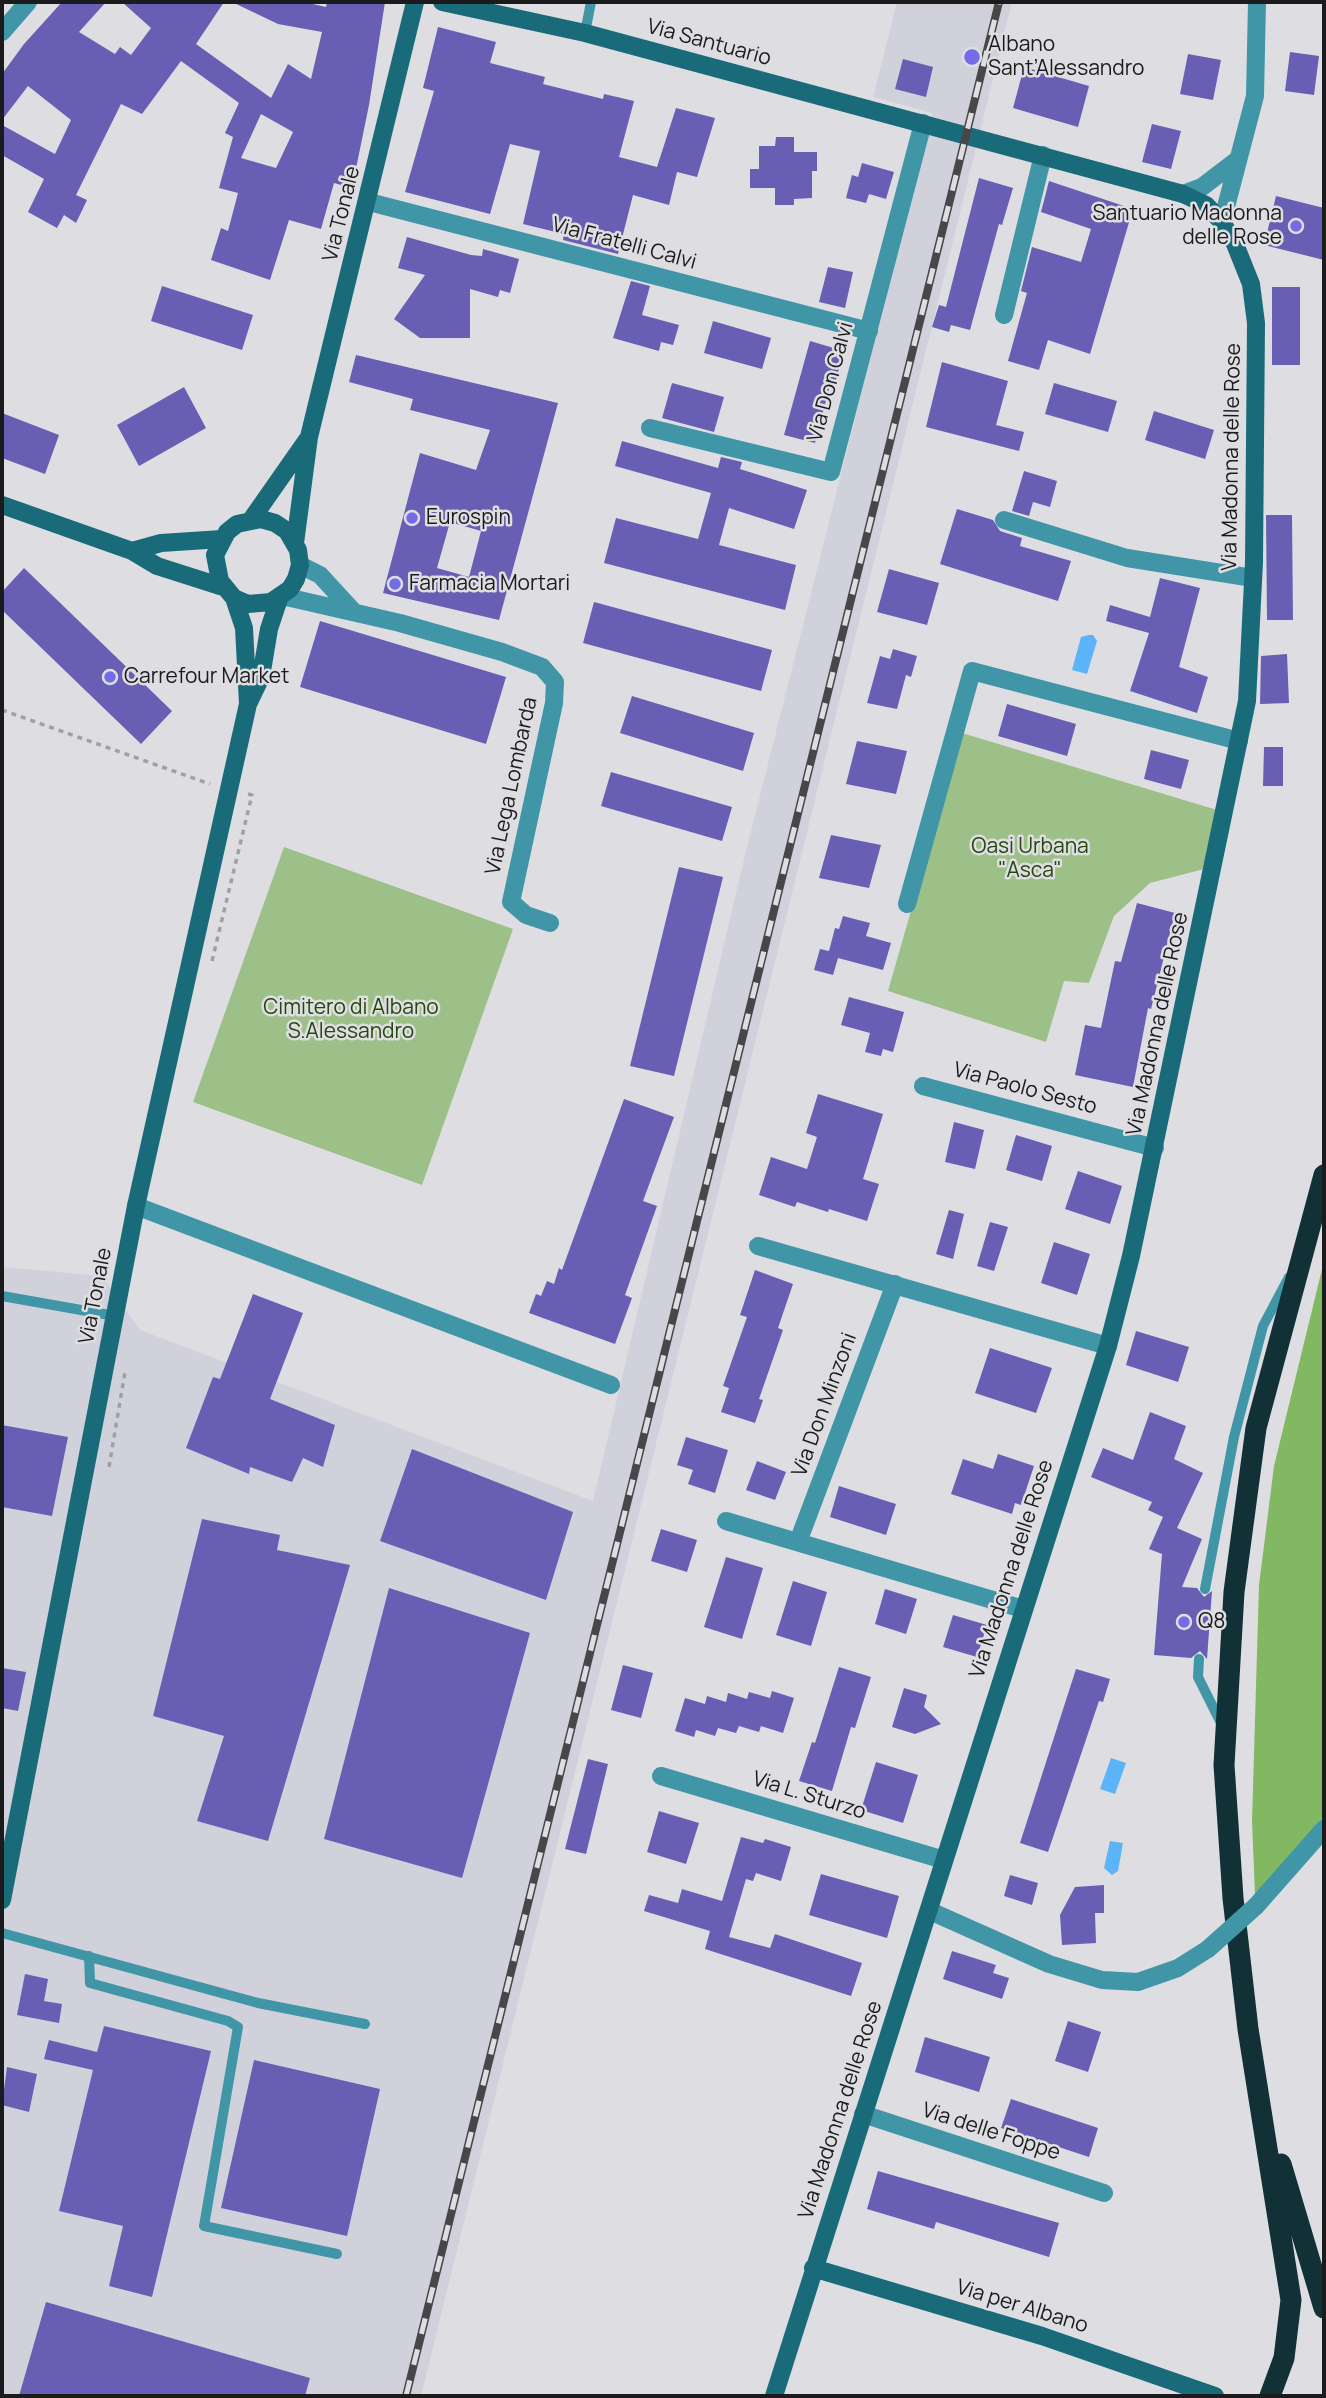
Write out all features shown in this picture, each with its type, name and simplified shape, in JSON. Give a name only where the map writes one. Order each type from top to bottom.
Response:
[{"type":"highway","points":[[1270,2396],[1284,2358],[1291,2300],[1248,2029],[1233,1898],[1224,1765],[1234,1592],[1256,1428],[1324,1175]]},
{"type":"highway","points":[[1248,2029],[1268,2119],[1324,2308]]},
{"type":"street","points":[[2,32],[27,2]]},
{"type":"street","name":"Via Tonale","points":[[2,1900],[136,1206],[248,704],[261,677],[269,629],[281,597],[296,579],[300,565],[295,543],[309,437],[369,202],[415,2]]},
{"type":"street","name":"Via Santuario","points":[[442,2],[584,33],[1183,194],[1206,205],[1222,222]]},
{"type":"street","points":[[1222,222],[1255,96],[1257,2]]},
{"type":"street","name":"Via Don Calvi","points":[[650,428],[831,472],[923,123]]},
{"type":"street","points":[[1004,315],[1043,155]]},
{"type":"street","points":[[1183,194],[1202,187],[1236,161]]},
{"type":"street","name":"Via Fratelli Calvi","points":[[369,202],[869,331]]},
{"type":"street","name":"Via Madonna delle Rose","points":[[774,2396],[1108,1346],[1156,1148],[1247,701],[1253,578],[1256,323],[1251,284],[1222,222]]},
{"type":"street","name":"Via Tonale","points":[[248,704],[244,628],[230,593],[216,570],[215,555],[222,539],[237,524],[251,520],[309,437]]},
{"type":"street","points":[[2,505],[132,551],[157,566],[257,605],[281,597]]},
{"type":"street","points":[[251,520],[275,523],[295,543]]},
{"type":"street","points":[[1004,520],[1128,558],[1253,578]]},
{"type":"street","points":[[132,551],[161,543],[222,539]]},
{"type":"street","points":[[300,565],[320,575],[354,612]]},
{"type":"street","name":"Via Lega Lombarda","points":[[281,597],[354,612],[502,652],[542,667],[555,682],[554,703],[511,902],[526,915],[550,923]]},
{"type":"street","points":[[907,904],[972,671],[1239,741]]},
{"type":"street","name":"Via Paolo Sesto","points":[[923,1086],[1156,1148]]},
{"type":"street","points":[[136,1206],[611,1385]]},
{"type":"street","points":[[758,1246],[1108,1346]]},
{"type":"street","name":"Via Don Minzoni","points":[[798,1542],[895,1284]]},
{"type":"street","points":[[726,1521],[1023,1609]]},
{"type":"street","name":"Via L. Sturzo","points":[[661,1776],[944,1860]]},
{"type":"street","points":[[930,1911],[1049,1964],[1102,1980],[1138,1982],[1178,1968],[1208,1949],[1256,1906],[1324,1829]]},
{"type":"street","name":"Via delle Foppe","points":[[863,2114],[1104,2193]]},
{"type":"street","name":"Via per Albano","points":[[814,2268],[1042,2336],[1215,2396]]},
{"type":"lane","points":[[584,33],[591,2]]},
{"type":"lane","points":[[1205,1589],[1234,1437],[1264,1326],[1301,1253]]},
{"type":"lane","points":[[2,1296],[115,1316]]},
{"type":"lane","points":[[1199,1659],[1198,1677],[1226,1734]]},
{"type":"lane","points":[[2,1933],[258,2003],[365,2024]]},
{"type":"lane","points":[[89,1955],[90,1983],[228,2021],[238,2027],[204,2226],[337,2254]]},
{"type":"path","points":[[2,710],[229,791],[252,795],[211,968]]},
{"type":"path","points":[[109,1467],[128,1360]]},
{"type":"shaded area","points":[[897,2],[1012,2],[421,2396],[2,2396],[2,1267],[102,1276],[140,1330],[593,1501],[745,855],[932,113],[873,97]]},
{"type":"green space","name":"Oasi Urbana \"Asca\"","points":[[962,733],[1217,810],[1204,869],[1150,883],[1114,916],[1089,983],[1064,981],[1046,1042],[888,991]]},
{"type":"green space","name":"Cimitero di Albano S.Alessandro","points":[[284,847],[513,929],[422,1185],[193,1102]]},
{"type":"green space","points":[[1324,1261],[1324,1818],[1255,1895],[1252,1821],[1259,1585],[1274,1466]]},
{"type":"water","points":[[1093,635],[1097,641],[1087,674],[1072,670],[1081,637]]},
{"type":"water","points":[[1111,1758],[1126,1763],[1115,1794],[1100,1789]]},
{"type":"water","points":[[1110,1841],[1123,1843],[1118,1871],[1112,1875],[1104,1868]]},
{"type":"building","points":[[62,2],[106,2],[79,32],[115,54],[120,47],[131,55],[151,28],[122,2],[224,2],[196,44],[271,98],[288,64],[311,79],[322,32],[278,24],[232,2],[304,2],[326,7],[327,2],[385,2],[369,105],[352,188],[334,183],[321,229],[289,220],[270,280],[211,260],[221,228],[228,231],[238,193],[219,188],[233,137],[225,133],[239,103],[181,61],[142,114],[121,104],[76,195],[87,200],[76,223],[64,215],[57,228],[28,212],[44,179],[2,155],[2,125],[55,154],[71,120],[28,86],[2,120],[2,74],[24,44]],"holes":[[[261,114],[293,132],[276,168],[241,158]]]},
{"type":"building","points":[[438,27],[496,42],[490,63],[545,77],[543,84],[603,99],[604,94],[634,101],[619,157],[657,167],[676,108],[715,118],[697,177],[677,172],[669,205],[633,195],[618,254],[563,240],[564,234],[523,224],[540,151],[510,144],[490,214],[405,192],[434,91],[423,88]]},
{"type":"building","points":[[1290,52],[1319,56],[1314,95],[1285,91]]},
{"type":"building","points":[[1188,54],[1221,60],[1213,100],[1180,94]]},
{"type":"building","points":[[903,59],[933,67],[926,97],[895,89]]},
{"type":"building","points":[[1024,67],[1089,86],[1078,127],[1013,108]]},
{"type":"building","points":[[1152,124],[1181,131],[1171,169],[1142,162]]},
{"type":"building","points":[[776,137],[794,137],[794,152],[817,152],[817,171],[812,171],[812,198],[794,199],[794,205],[775,205],[775,188],[750,188],[750,169],[759,169],[759,146],[775,146]]},
{"type":"building","points":[[862,163],[894,172],[886,199],[869,194],[866,203],[846,198],[852,175],[858,177]]},
{"type":"building","points":[[979,178],[1013,188],[1002,225],[999,224],[970,330],[951,325],[949,332],[932,327],[939,305],[946,307]]},
{"type":"building","points":[[1049,181],[1133,209],[1090,354],[1048,340],[1039,370],[1008,361],[1027,293],[1021,291],[1032,247],[1081,262],[1091,229],[1041,212]]},
{"type":"building","name":"Santuario Madonna delle Rose","points":[[1276,196],[1324,208],[1324,260],[1264,245]]},
{"type":"building","points":[[407,237],[471,255],[482,256],[483,249],[519,259],[510,293],[500,290],[498,297],[470,289],[470,338],[420,338],[394,319],[425,275],[398,268]]},
{"type":"building","points":[[828,267],[853,272],[845,308],[819,302]]},
{"type":"building","points":[[631,281],[650,286],[642,315],[679,325],[673,345],[661,342],[659,351],[613,338]]},
{"type":"building","points":[[162,286],[253,315],[242,350],[151,321]]},
{"type":"building","points":[[1272,287],[1300,287],[1300,365],[1272,365]]},
{"type":"building","points":[[713,321],[771,338],[762,369],[704,353]]},
{"type":"building","points":[[810,341],[844,351],[834,387],[830,385],[815,443],[784,435]]},
{"type":"building","points":[[356,355],[558,403],[499,620],[383,593],[420,453],[476,470],[490,430],[410,410],[413,399],[349,382]],"holes":[[[450,522],[481,531],[469,577],[437,568]]]},
{"type":"building","points":[[942,362],[1008,381],[996,425],[1024,432],[1019,451],[926,427]]},
{"type":"building","points":[[672,383],[724,397],[714,432],[662,418]]},
{"type":"building","points":[[1054,383],[1117,401],[1108,432],[1045,414]]},
{"type":"building","points":[[184,387],[206,428],[139,466],[117,425]]},
{"type":"building","points":[[1154,411],[1214,430],[1205,459],[1145,440]]},
{"type":"building","points":[[2,413],[59,435],[45,474],[2,458]]},
{"type":"building","points":[[622,441],[718,468],[721,457],[742,462],[740,469],[807,490],[794,529],[729,508],[719,545],[796,565],[785,610],[604,563],[616,518],[698,539],[711,493],[615,466]]},
{"type":"building","points":[[1024,471],[1057,481],[1050,507],[1033,502],[1029,516],[1012,511]]},
{"type":"building","points":[[957,509],[993,520],[1000,531],[1022,538],[1020,546],[1071,561],[1058,601],[940,564]]},
{"type":"building","points":[[1266,515],[1292,515],[1293,620],[1267,620]]},
{"type":"building","points":[[24,568],[172,711],[141,744],[2,610],[2,592]]},
{"type":"building","points":[[889,569],[939,583],[927,625],[877,612]]},
{"type":"building","points":[[1160,578],[1200,588],[1179,667],[1208,677],[1197,713],[1130,691],[1149,633],[1106,621],[1110,605],[1150,617]]},
{"type":"building","points":[[594,602],[772,650],[761,691],[583,643]]},
{"type":"building","points":[[320,621],[506,677],[486,744],[300,687]]},
{"type":"building","points":[[893,649],[917,656],[911,677],[906,675],[897,709],[867,703],[880,656],[890,659]]},
{"type":"building","points":[[1287,654],[1289,703],[1260,704],[1261,656]]},
{"type":"building","points":[[632,696],[754,733],[743,771],[620,733]]},
{"type":"building","points":[[1007,704],[1076,724],[1067,756],[998,736]]},
{"type":"building","points":[[857,741],[907,751],[896,794],[846,784]]},
{"type":"building","points":[[1264,747],[1283,747],[1283,786],[1263,786]]},
{"type":"building","points":[[1151,750],[1189,760],[1181,789],[1144,779]]},
{"type":"building","points":[[611,772],[732,807],[722,841],[601,806]]},
{"type":"building","points":[[831,835],[881,845],[869,888],[819,878]]},
{"type":"building","points":[[679,867],[723,877],[674,1076],[630,1066]]},
{"type":"building","points":[[1137,903],[1175,913],[1151,1009],[1148,1008],[1133,1087],[1075,1075],[1085,1025],[1101,1028],[1115,961],[1121,962]]},
{"type":"building","points":[[843,916],[870,923],[866,936],[891,943],[883,970],[838,958],[833,975],[814,970],[820,949],[829,951],[835,928],[839,929]]},
{"type":"building","points":[[849,997],[904,1012],[893,1052],[883,1049],[881,1056],[865,1052],[870,1033],[841,1025]]},
{"type":"building","points":[[818,1094],[883,1114],[863,1179],[879,1184],[867,1221],[797,1202],[795,1207],[759,1195],[771,1157],[807,1169],[817,1137],[806,1133]]},
{"type":"building","points":[[624,1099],[674,1117],[643,1201],[657,1206],[625,1295],[632,1298],[615,1344],[529,1313],[536,1294],[541,1296],[547,1281],[554,1284],[559,1268],[562,1270]]},
{"type":"building","points":[[954,1122],[984,1130],[975,1169],[945,1162]]},
{"type":"building","points":[[1016,1135],[1052,1146],[1042,1181],[1006,1170]]},
{"type":"building","points":[[1078,1171],[1122,1186],[1110,1224],[1065,1209]]},
{"type":"building","points":[[949,1210],[964,1214],[953,1259],[936,1254]]},
{"type":"building","points":[[990,1222],[1008,1227],[994,1271],[977,1266]]},
{"type":"building","points":[[1054,1242],[1090,1254],[1077,1295],[1041,1283]]},
{"type":"building","points":[[755,1270],[793,1284],[778,1328],[783,1330],[759,1399],[763,1400],[755,1423],[721,1412],[729,1388],[723,1386],[747,1317],[740,1315]]},
{"type":"building","points":[[253,1294],[303,1313],[270,1399],[335,1425],[323,1467],[303,1458],[292,1482],[250,1467],[249,1474],[186,1448],[213,1377],[220,1379]]},
{"type":"building","points":[[1136,1331],[1189,1347],[1178,1382],[1126,1365]]},
{"type":"building","points":[[990,1348],[1052,1368],[1036,1413],[975,1393]]},
{"type":"building","points":[[1150,1412],[1186,1426],[1174,1459],[1203,1473],[1177,1528],[1202,1539],[1182,1587],[1197,1588],[1204,1597],[1212,1591],[1207,1659],[1200,1651],[1191,1658],[1154,1655],[1162,1554],[1149,1549],[1163,1517],[1148,1510],[1152,1502],[1091,1477],[1103,1448],[1133,1460]]},
{"type":"building","points":[[2,1425],[68,1437],[52,1516],[2,1507]]},
{"type":"building","points":[[686,1437],[728,1450],[715,1493],[688,1484],[693,1470],[677,1465]]},
{"type":"building","points":[[412,1449],[573,1512],[546,1600],[380,1541]]},
{"type":"building","points":[[998,1454],[1034,1466],[1021,1505],[1015,1503],[1012,1514],[951,1494],[963,1459],[993,1469]]},
{"type":"building","points":[[757,1461],[786,1472],[775,1500],[746,1490]]},
{"type":"building","points":[[839,1486],[896,1504],[886,1535],[830,1517]]},
{"type":"building","points":[[202,1519],[280,1535],[277,1550],[350,1565],[268,1841],[197,1821],[224,1736],[153,1716]]},
{"type":"building","points":[[661,1529],[697,1540],[687,1572],[651,1561]]},
{"type":"building","points":[[726,1557],[763,1568],[742,1639],[704,1627]]},
{"type":"building","points":[[793,1581],[827,1592],[811,1646],[776,1635]]},
{"type":"building","points":[[389,1588],[530,1633],[462,1878],[324,1839]]},
{"type":"building","points":[[885,1589],[917,1599],[906,1634],[875,1624]]},
{"type":"building","points":[[953,1615],[987,1625],[977,1657],[943,1647]]},
{"type":"building","points":[[623,1665],[653,1673],[641,1718],[611,1710]]},
{"type":"building","points":[[839,1667],[871,1677],[855,1728],[851,1727],[832,1791],[799,1781],[812,1742],[815,1743]]},
{"type":"building","points":[[2,1668],[26,1672],[18,1711],[2,1708]]},
{"type":"building","points":[[1076,1669],[1110,1679],[1103,1702],[1099,1701],[1048,1852],[1020,1843]]},
{"type":"building","points":[[904,1688],[927,1695],[924,1707],[941,1724],[915,1734],[892,1727]]},
{"type":"building","points":[[772,1691],[794,1698],[783,1733],[761,1726],[759,1732],[739,1726],[736,1733],[718,1728],[715,1736],[696,1730],[694,1737],[675,1731],[685,1698],[705,1704],[707,1696],[726,1702],[728,1693],[747,1699],[749,1692],[770,1698]]},
{"type":"building","points":[[588,1759],[608,1764],[586,1854],[565,1849]]},
{"type":"building","points":[[876,1762],[918,1775],[903,1823],[861,1810]]},
{"type":"building","points":[[659,1811],[699,1823],[686,1864],[647,1852]]},
{"type":"building","points":[[741,1837],[763,1843],[765,1839],[791,1847],[781,1881],[756,1873],[753,1881],[746,1879],[729,1937],[770,1948],[775,1934],[862,1963],[851,1996],[705,1949],[710,1931],[644,1911],[649,1895],[678,1903],[682,1889],[722,1901]]},
{"type":"building","points":[[821,1874],[899,1896],[887,1938],[809,1915]]},
{"type":"building","points":[[1010,1875],[1038,1883],[1032,1905],[1004,1896]]},
{"type":"building","points":[[1104,1885],[1104,1913],[1095,1913],[1096,1943],[1062,1945],[1060,1915],[1075,1887]]},
{"type":"building","points":[[952,1951],[996,1965],[993,1973],[1009,1978],[1002,1999],[943,1979]]},
{"type":"building","points":[[25,1974],[48,1979],[44,2001],[62,2004],[59,2023],[17,2015]]},
{"type":"building","points":[[1068,2021],[1101,2032],[1088,2072],[1055,2061]]},
{"type":"building","points":[[104,2026],[211,2051],[152,2297],[109,2286],[123,2226],[59,2211],[93,2070],[44,2059],[49,2040],[97,2052]]},
{"type":"building","points":[[925,2037],[990,2057],[979,2092],[915,2072]]},
{"type":"building","points":[[254,2060],[380,2089],[347,2236],[221,2208]]},
{"type":"building","points":[[7,2067],[37,2074],[29,2112],[2,2105]]},
{"type":"building","points":[[1011,2099],[1098,2128],[1089,2157],[1001,2128]]},
{"type":"building","points":[[878,2171],[1059,2223],[1049,2257],[936,2222],[934,2229],[867,2209]]},
{"type":"building","points":[[46,2302],[310,2378],[305,2396],[19,2396]]},
{"type":"railway","points":[[406,2396],[999,2]]},
{"type":"place","name":"Albano Sant’Alessandro","points":[[972,57]]},
{"type":"place","name":"Santuario Madonna delle Rose","points":[[1296,226]]},
{"type":"place","name":"Eurospin","points":[[412,518]]},
{"type":"place","name":"Farmacia Mortari","points":[[395,584]]},
{"type":"place","name":"Carrefour Market","points":[[110,677]]},
{"type":"place","name":"Q8","points":[[1184,1622]]}]
